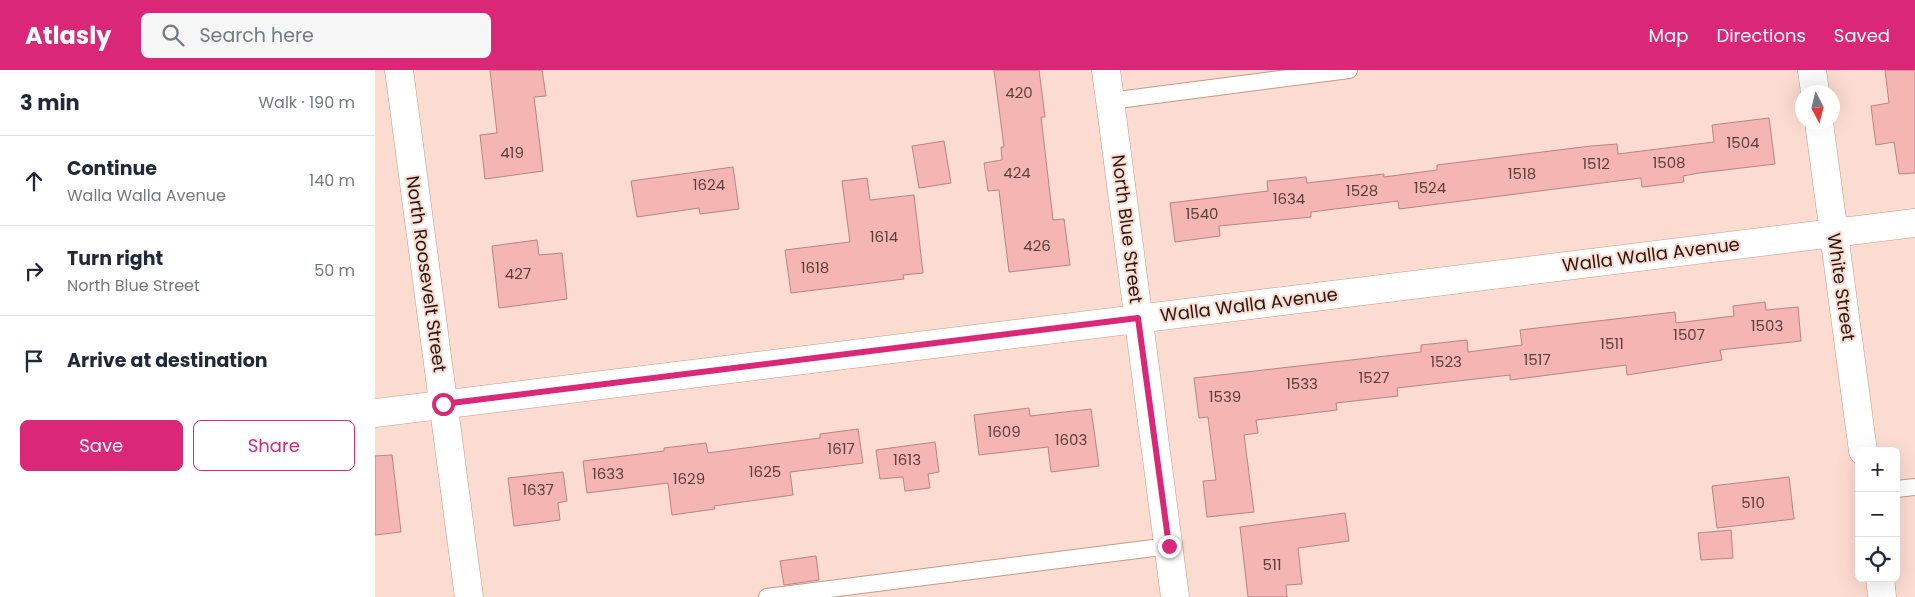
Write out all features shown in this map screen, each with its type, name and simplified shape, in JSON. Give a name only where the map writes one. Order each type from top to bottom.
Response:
[{"type":"street","name":"North Roosevelt Street","points":[[399,70],[469,597]]},
{"type":"street","name":"North Blue Street","points":[[1106,70],[1175,597]]},
{"type":"street","points":[[1812,70],[1814,85]]},
{"type":"street","name":"White Street","points":[[1820,130],[1862,447]]},
{"type":"street","name":"Walla Walla Avenue","points":[[375,413],[1915,223]]},
{"type":"street","points":[[1881,582],[1883,597]]},
{"type":"lane","points":[[1110,100],[1349,70]]},
{"type":"lane","points":[[1900,489],[1915,487]]},
{"type":"lane","points":[[767,597],[1169,546]]},
{"type":"building","points":[[490,70],[542,70],[546,96],[534,97],[543,171],[485,179],[480,135],[497,133]]},
{"type":"building","points":[[994,70],[1039,70],[1045,117],[1041,117],[1053,220],[1064,219],[1070,265],[1009,272],[999,190],[988,191],[984,163],[1002,160],[1001,147],[1004,147]]},
{"type":"building","points":[[1885,70],[1915,70],[1915,173],[1899,174],[1894,142],[1876,145],[1871,106],[1889,103]]},
{"type":"building","points":[[1769,118],[1775,164],[1699,173],[1683,176],[1684,182],[1642,187],[1641,178],[1399,209],[1398,201],[1311,212],[1311,217],[1219,226],[1220,236],[1175,242],[1170,203],[1268,191],[1267,181],[1306,177],[1307,183],[1384,174],[1384,177],[1437,170],[1437,165],[1591,146],[1617,144],[1618,154],[1714,142],[1712,125]]},
{"type":"building","points":[[944,141],[951,183],[919,188],[912,146]]},
{"type":"building","points":[[733,167],[739,209],[700,214],[699,208],[637,217],[631,181]]},
{"type":"building","points":[[867,178],[870,200],[914,195],[923,273],[903,275],[904,279],[791,293],[785,250],[850,242],[842,181]]},
{"type":"building","points":[[537,240],[539,255],[562,253],[567,299],[499,308],[492,246]]},
{"type":"building","points":[[1765,302],[1766,310],[1798,307],[1801,341],[1720,350],[1722,360],[1627,375],[1626,365],[1510,380],[1510,375],[1397,388],[1398,396],[1336,403],[1337,410],[1256,420],[1258,433],[1244,435],[1254,512],[1207,517],[1203,481],[1216,480],[1208,417],[1199,418],[1194,378],[1421,352],[1421,345],[1467,340],[1468,352],[1522,345],[1520,330],[1675,312],[1676,323],[1734,316],[1733,306]]},
{"type":"building","points":[[1029,408],[1030,416],[1091,409],[1099,466],[1051,472],[1048,447],[979,455],[974,415]]},
{"type":"building","points":[[858,429],[863,463],[790,472],[793,495],[714,506],[715,509],[672,515],[668,483],[587,493],[583,461],[664,451],[664,448],[706,443],[708,453],[820,438],[820,434]]},
{"type":"building","points":[[935,442],[939,472],[928,474],[930,488],[905,491],[903,477],[880,479],[876,450]]},
{"type":"building","points":[[392,455],[401,532],[375,535],[375,456]]},
{"type":"building","points":[[563,472],[567,501],[558,503],[560,520],[514,526],[508,478]]},
{"type":"building","points":[[1789,477],[1794,519],[1717,528],[1712,486]]},
{"type":"building","points":[[1345,513],[1349,541],[1298,548],[1302,584],[1286,585],[1287,597],[1248,597],[1240,527]]},
{"type":"building","points":[[1731,530],[1733,558],[1701,560],[1698,533]]},
{"type":"building","points":[[816,556],[819,580],[784,585],[780,561]]},
{"type":"route","points":[[443,404],[1138,318],[1169,546]]}]
